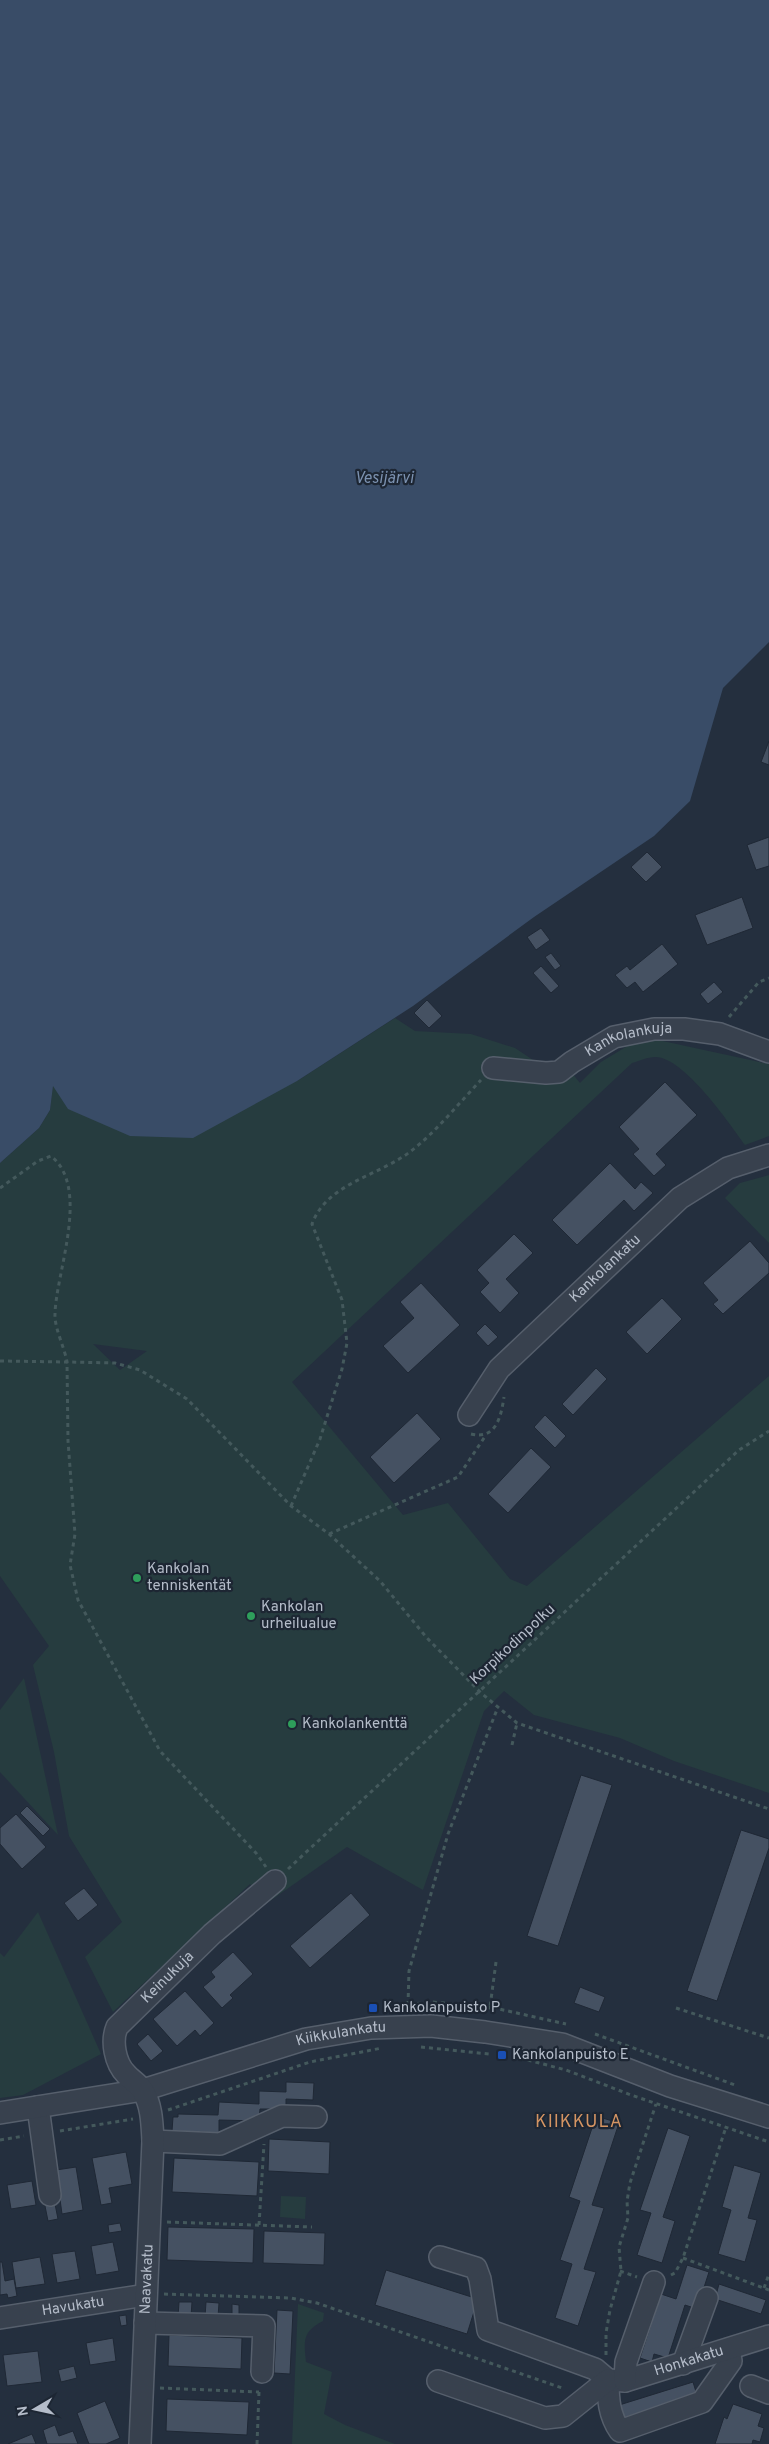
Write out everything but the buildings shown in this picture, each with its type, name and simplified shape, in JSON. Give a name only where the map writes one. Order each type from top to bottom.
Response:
[{"type":"street","name":"Kankolankuja","points":[[493,1068],[546,1074],[559,1072],[614,1037],[654,1029],[684,1029],[720,1034],[769,1052]]},
{"type":"street","name":"Kankolankatu","points":[[469,1415],[499,1369],[556,1313],[680,1198],[728,1168],[769,1155]]},
{"type":"street","name":"Keinukuja","points":[[143,2090],[124,2073],[117,2057],[114,2035],[117,2026],[212,1934],[275,1881]]},
{"type":"street","name":"Kiikkulankatu","points":[[0,2113],[143,2090],[306,2039],[371,2028],[431,2026],[492,2032],[562,2044],[670,2086],[769,2117]]},
{"type":"street","name":"Naavakatu","points":[[140,2444],[153,2141],[152,2114],[143,2090]]},
{"type":"street","points":[[38,2107],[50,2195]]},
{"type":"street","points":[[153,2141],[220,2144],[282,2116],[316,2117]]},
{"type":"street","points":[[440,2257],[476,2268],[480,2279],[488,2330],[595,2369],[616,2381]]},
{"type":"street","points":[[654,2282],[626,2362],[608,2401],[614,2422],[620,2431],[702,2402],[731,2361],[729,2349]]},
{"type":"street","name":"Havukatu","points":[[0,2318],[146,2295]]},
{"type":"street","points":[[683,2364],[707,2298]]},
{"type":"street","points":[[145,2323],[264,2326],[260,2383]]},
{"type":"street","name":"Honkakatu","points":[[616,2381],[683,2364],[769,2336]]},
{"type":"street","points":[[438,2381],[545,2418],[563,2416],[583,2400],[616,2381]]},
{"type":"path","points":[[720,1034],[728,1018],[759,982],[769,978]]},
{"type":"path","points":[[291,1506],[320,1440],[348,1343],[342,1300],[312,1224],[316,1211],[334,1195],[363,1177],[391,1166],[413,1150],[493,1068]]},
{"type":"path","points":[[0,1188],[38,1161],[51,1156],[60,1163],[70,1190],[67,1244],[54,1316],[67,1362],[68,1441],[75,1534],[70,1565],[78,1600],[160,1751],[256,1853],[275,1881]]},
{"type":"path","points":[[0,1361],[115,1363],[140,1370],[187,1399],[291,1506],[329,1534],[380,1580],[428,1638],[480,1692],[517,1723],[769,1809]]},
{"type":"path","name":"Korpikodinpolku","points":[[275,1881],[739,1450],[769,1430]]},
{"type":"path","points":[[329,1534],[458,1477],[487,1434]]},
{"type":"path","points":[[408,2005],[409,1971],[448,1834],[498,1707]]},
{"type":"path","points":[[512,1745],[517,1723]]},
{"type":"path","points":[[496,1962],[490,2007],[553,2019],[572,2026]]},
{"type":"path","points":[[676,2008],[769,2038]]},
{"type":"path","points":[[590,2032],[737,2085]]},
{"type":"path","points":[[0,2140],[152,2114],[310,2062],[388,2047]]},
{"type":"path","points":[[419,2047],[494,2054]]},
{"type":"path","points":[[519,2058],[566,2070],[656,2104],[769,2142]]},
{"type":"path","points":[[616,2381],[606,2333],[621,2271],[619,2247],[628,2218],[627,2201],[630,2183],[656,2104]]},
{"type":"path","points":[[259,2225],[266,2124]]},
{"type":"path","points":[[621,2271],[654,2282],[675,2273],[684,2258],[726,2127]]},
{"type":"path","points":[[149,2221],[312,2227]]},
{"type":"path","points":[[684,2258],[769,2290]]},
{"type":"path","points":[[764,2288],[769,2274]]},
{"type":"path","points":[[146,2295],[184,2294],[291,2298],[317,2303],[579,2394],[583,2400]]},
{"type":"path","points":[[142,2387],[260,2383],[257,2444]]},
{"type":"green space","points":[[395,1018],[415,1031],[471,1034],[515,1048],[536,1062],[562,1061],[580,1083],[601,1062],[629,1045],[658,1040],[769,1064],[769,1136],[745,1145],[705,1093],[679,1067],[655,1057],[632,1063],[292,1382],[403,1515],[448,1503],[510,1579],[527,1586],[769,1376],[769,1793],[674,1761],[620,1738],[534,1715],[504,1691],[484,1711],[423,1890],[347,1847],[267,1903],[250,1884],[113,2012],[85,1957],[122,1922],[69,1836],[54,1752],[33,1665],[49,1646],[0,1576],[0,1163],[39,1128],[50,1110],[53,1085],[297,1081]],"holes":[[[93,1344],[147,1351],[120,1370]]]},
{"type":"green space","points":[[769,1175],[769,1243],[725,1198],[740,1183]]},
{"type":"green space","points":[[24,1678],[58,1835],[0,1772],[0,1710]]},
{"type":"green space","points":[[38,1912],[101,2054],[23,2095],[0,2098],[0,1953],[4,1957]]},
{"type":"green space","points":[[281,2196],[306,2197],[305,2219],[280,2217]]},
{"type":"green space","points":[[298,2304],[324,2313],[323,2321],[308,2333],[305,2348],[306,2362],[332,2372],[324,2414],[345,2425],[395,2444],[292,2444]]},
{"type":"water","name":"Vesijärvi","points":[[0,0],[769,0],[769,642],[723,688],[690,801],[654,836],[534,917],[413,1006],[297,1081],[193,1138],[130,1136],[68,1109],[53,1086],[50,1110],[39,1128],[0,1163]]},
{"type":"place","name":"Kankolan tenniskentät","points":[[137,1578]]},
{"type":"place","name":"Kankolan urheilualue","points":[[251,1616]]},
{"type":"place","name":"Kankolankenttä","points":[[292,1724]]},
{"type":"place","name":"Kankolanpuisto P","points":[[373,2008]]},
{"type":"place","name":"Kankolanpuisto E","points":[[502,2055]]},
{"type":"district","name":"KIIKKULA","points":[[579,2122]]}]
